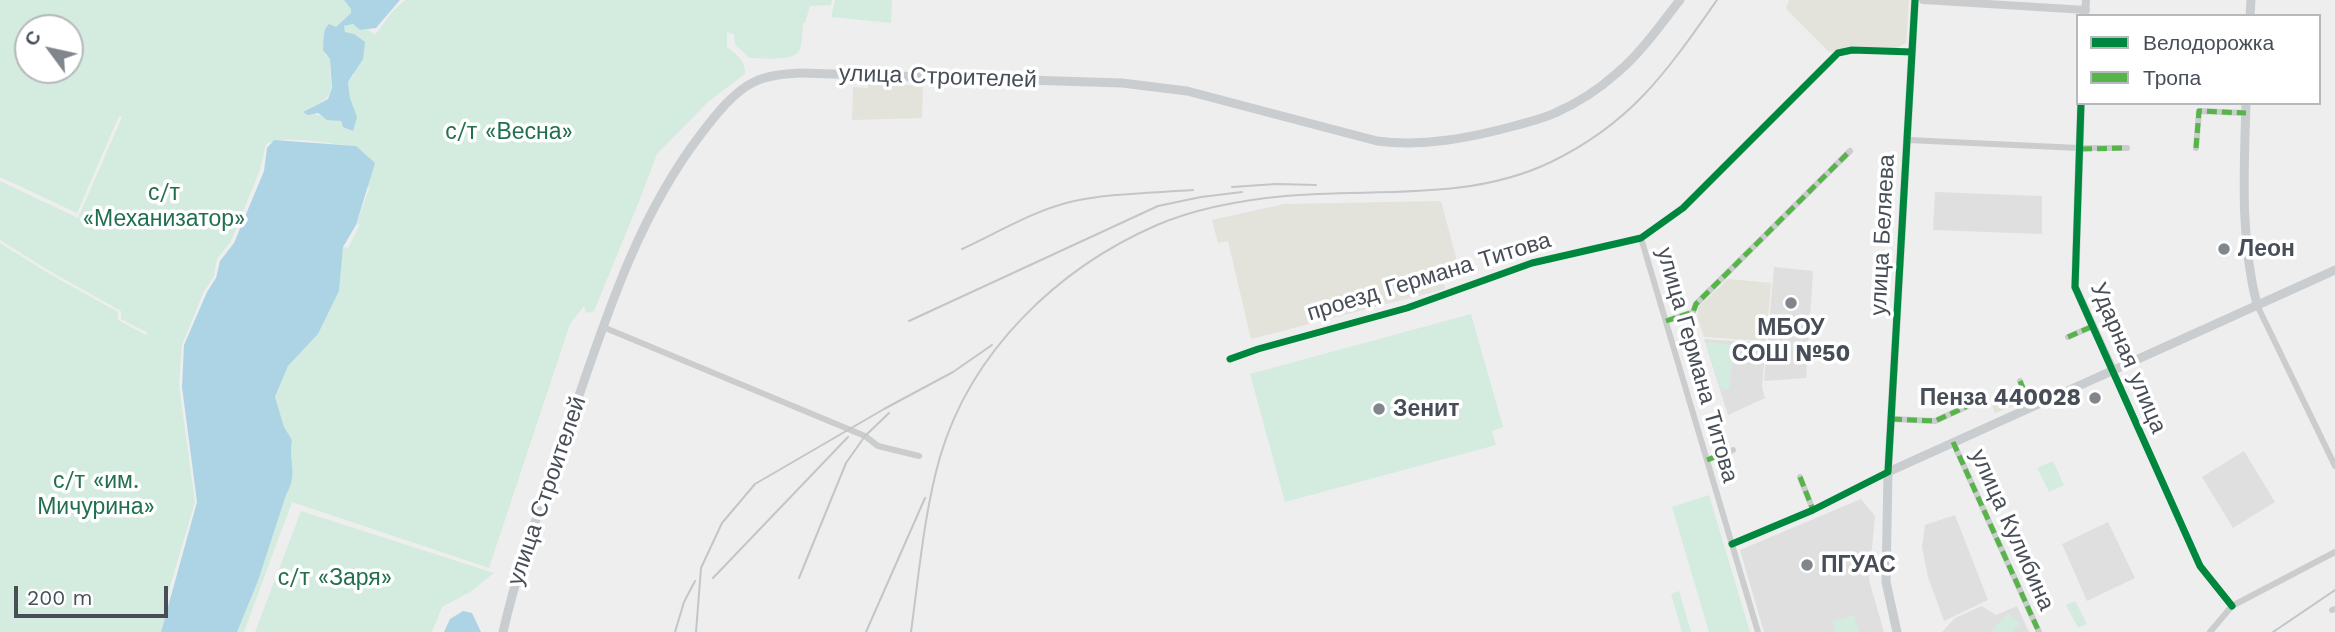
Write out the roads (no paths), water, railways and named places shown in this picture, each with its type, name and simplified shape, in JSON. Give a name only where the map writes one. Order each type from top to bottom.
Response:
[{"type":"main road","name":"улица Строителей","points":[[503,632],[516,579],[617,288],[639,237],[676,169],[715,116],[753,82],[777,75],[801,73],[1122,83],[1187,91],[1377,141],[1408,144],[1494,132],[1557,113],[1593,92],[1619,71],[1642,48],[1680,0]]},
{"type":"main road","points":[[2246,108],[2243,195],[2250,273],[2257,305]]},
{"type":"main road","points":[[1888,472],[2335,270]]},
{"type":"main road","name":"улица Беляева","points":[[1888,472],[1886,582],[1897,632]]},
{"type":"street","name":"улица Беляева","points":[[1888,472],[1915,0]]},
{"type":"street","points":[[1923,0],[2086,8]]},
{"type":"street","name":"улица Германа Титова","points":[[1758,632],[1641,238],[1683,208],[1838,54],[1866,50],[1912,52]]},
{"type":"street","name":"Ударная улица","points":[[2081,105],[2074,281],[2078,296],[2200,566],[2232,606]]},
{"type":"street","points":[[2196,148],[2199,111],[2246,108]]},
{"type":"street","points":[[1908,140],[2127,148]]},
{"type":"street","points":[[1666,321],[1693,313],[1696,304],[1850,151]]},
{"type":"street","name":"проезд Германа Титова","points":[[1230,359],[1407,308],[1532,263],[1641,238]]},
{"type":"street","points":[[2257,305],[2335,466]]},
{"type":"street","points":[[2068,337],[2093,326]]},
{"type":"street","points":[[603,327],[865,436],[878,446],[919,456]]},
{"type":"street","points":[[2020,381],[2031,407]]},
{"type":"street","points":[[1892,419],[1935,421],[1969,405]]},
{"type":"street","name":"улица Кулибина","points":[[1953,442],[2039,632]]},
{"type":"street","points":[[1707,460],[1733,450]]},
{"type":"street","points":[[1732,544],[1813,510],[1888,472]]},
{"type":"street","points":[[1800,477],[1813,510]]},
{"type":"street","points":[[2210,632],[2232,606],[2335,552]]},
{"type":"water","points":[[344,0],[400,0],[376,28],[360,30],[353,24],[344,26],[345,32],[354,34],[365,42],[363,59],[348,82],[357,117],[353,131],[343,127],[341,121],[327,120],[318,113],[308,115],[303,112],[328,99],[332,88],[330,59],[323,50],[324,32],[329,24],[336,27],[351,13]]},
{"type":"water","points":[[274,140],[356,146],[375,163],[356,225],[343,247],[339,291],[318,334],[288,366],[275,397],[284,427],[292,440],[293,474],[258,581],[237,632],[161,632],[197,502],[182,387],[184,345],[216,278],[220,261],[234,243],[264,171],[267,148]]},
{"type":"water","points":[[463,611],[472,613],[481,632],[444,632],[450,619]]},
{"type":"railway","points":[[911,632],[930,500],[940,457],[954,418],[973,382],[996,348],[1023,317],[1053,289],[1086,264],[1121,243],[1157,225],[1204,209],[1285,196],[1454,188],[1519,175],[1551,162],[1604,130],[1646,93],[1717,0]]},
{"type":"railway","points":[[1232,187],[1316,185]]},
{"type":"railway","points":[[962,249],[1029,217],[1070,202],[1116,195],[1193,190]]},
{"type":"railway","points":[[909,321],[1158,206],[1242,192]]},
{"type":"railway","points":[[696,632],[701,568],[722,523],[755,484],[953,372],[992,345]]},
{"type":"railway","points":[[799,578],[846,463],[865,436],[889,413]]},
{"type":"railway","points":[[713,578],[848,437]]},
{"type":"railway","points":[[866,632],[925,498]]},
{"type":"railway","points":[[675,632],[684,602],[695,581]]},
{"type":"railway","points":[[2273,632],[2335,590]]},
{"type":"place","name":"Леон","points":[[2224,249]]},
{"type":"place","name":"МБОУ СОШ №50","points":[[1791,303]]},
{"type":"place","name":"Пенза 440028","points":[[2095,398]]},
{"type":"place","name":"Зенит","points":[[1379,409]]},
{"type":"place","name":"ПГУАС","points":[[1807,565]]},
{"type":"park label","name":"с/т «Весна»","points":[[509,132]]},
{"type":"park label","name":"с/т «Механизатор»","points":[[164,206]]},
{"type":"park label","name":"с/т «им. Мичурина»","points":[[96,494]]},
{"type":"park label","name":"с/т «Заря»","points":[[335,578]]}]
